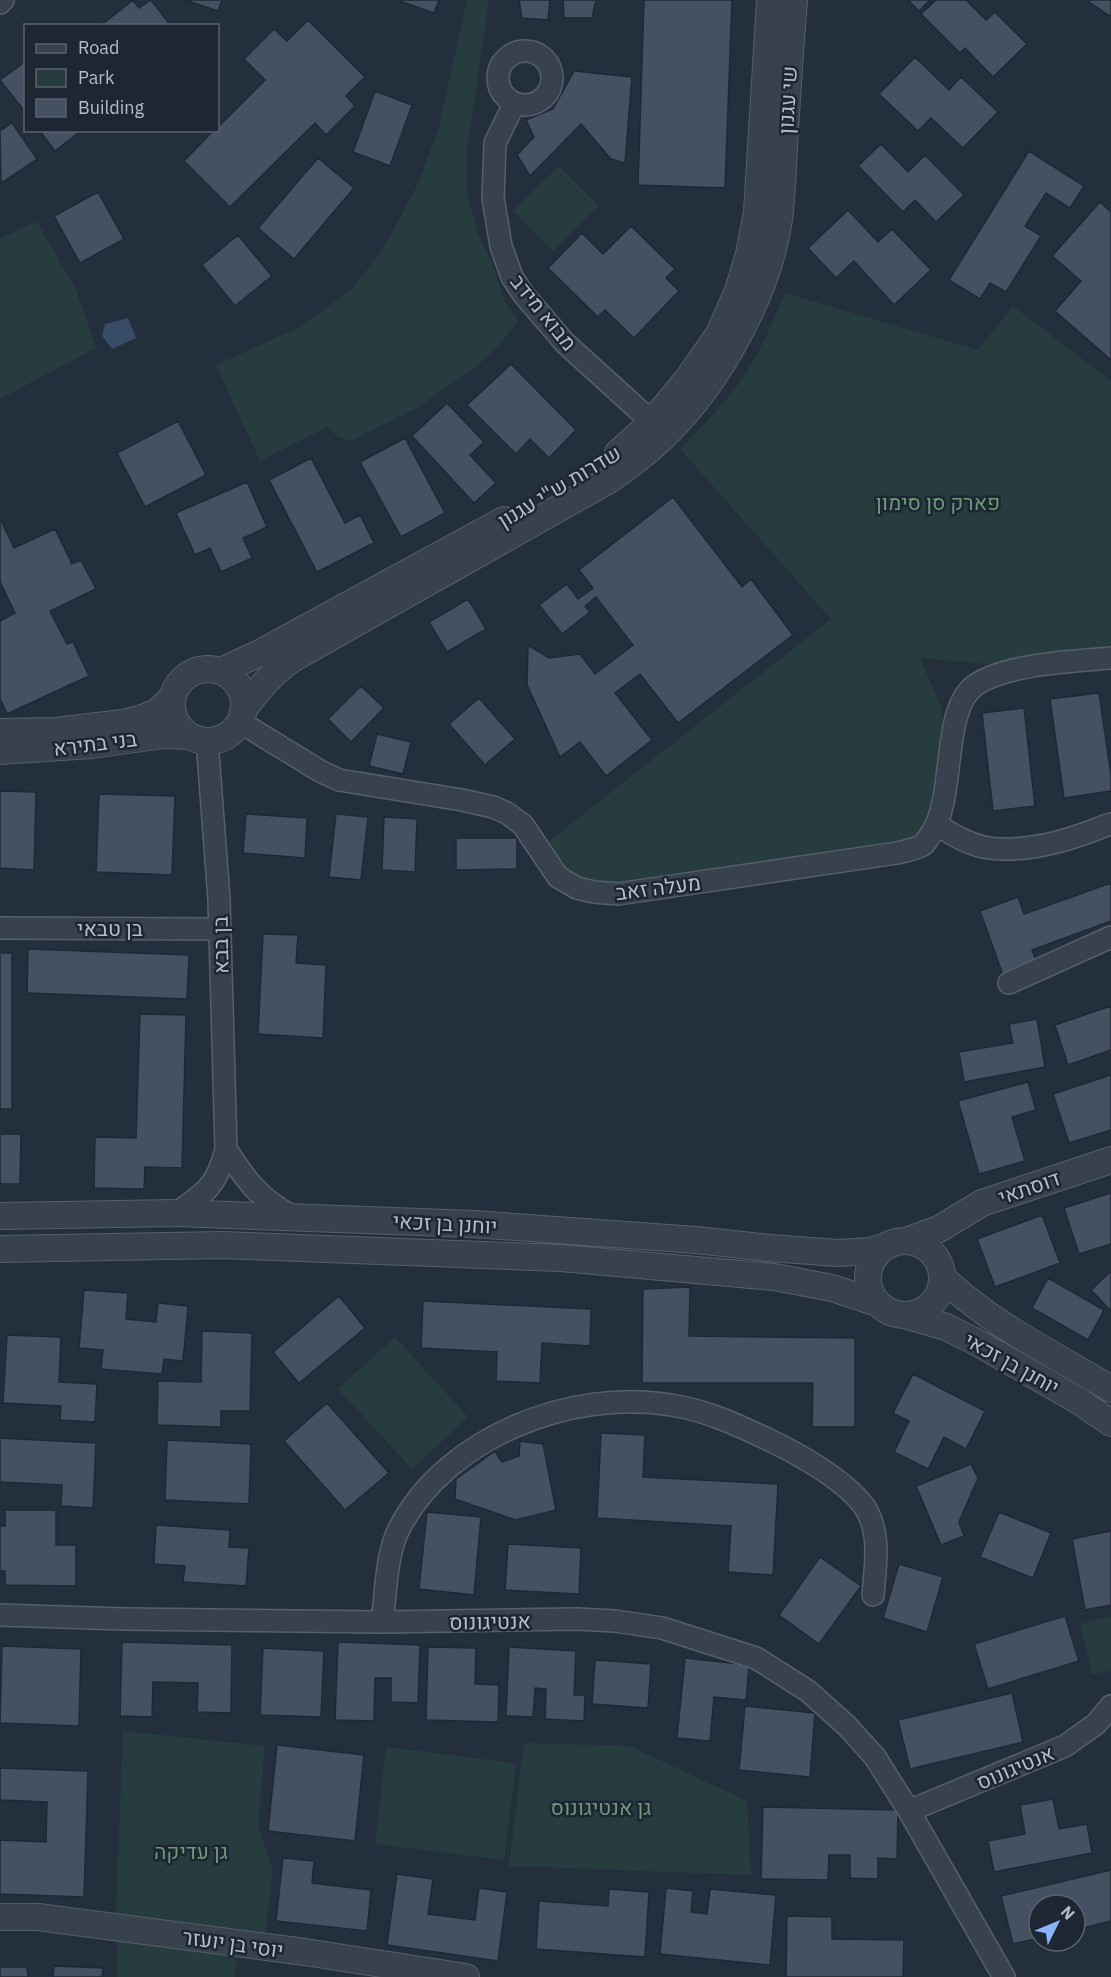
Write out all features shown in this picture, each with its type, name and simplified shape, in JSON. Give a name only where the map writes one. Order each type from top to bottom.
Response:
[{"type":"street","name":"שדרות ש\"י עגנון","points":[[221,671],[260,653],[598,468],[652,422],[687,380],[719,334],[740,288],[749,254],[757,212],[770,0]]},
{"type":"street","name":"שי עגנון","points":[[781,200],[794,0]]},
{"type":"street","name":"מבוא מידב","points":[[514,104],[495,143],[493,198],[501,246],[512,277],[524,295],[565,343],[652,422]]},
{"type":"street","name":"שדרות ש\"י עגנון","points":[[242,716],[260,687],[292,659],[609,480],[641,457],[667,433],[707,384],[743,326],[763,282],[773,250],[781,200]]},
{"type":"street","name":"מעלה זאב","points":[[242,716],[320,771],[339,780],[462,800],[493,807],[507,813],[523,825],[558,877],[577,888],[618,894],[897,853],[924,844],[937,825],[946,790],[952,738],[961,701],[976,684],[1015,669],[1111,658]]},
{"type":"street","points":[[202,669],[221,671],[231,677],[239,687],[243,698],[242,716],[226,736],[217,740],[198,738],[175,720],[172,697],[185,676],[202,669]]},
{"type":"street","name":"בני בתירא","points":[[0,732],[56,730],[123,723],[157,712],[172,697]]},
{"type":"street","name":"בני בתירא","points":[[0,751],[92,745],[164,735],[198,738]]},
{"type":"street","name":"בן בבא","points":[[176,1213],[195,1200],[217,1178],[226,1149],[219,899],[198,738]]},
{"type":"street","points":[[937,825],[956,837],[984,847],[1009,848],[1029,847],[1079,836],[1111,824]]},
{"type":"street","name":"בן טבאי","points":[[0,928],[219,929]]},
{"type":"street","points":[[1010,983],[1111,937]]},
{"type":"street","points":[[226,1149],[260,1195],[272,1206],[292,1216]]},
{"type":"street","name":"דוסתאי","points":[[898,1243],[950,1223],[982,1203],[1111,1160]]},
{"type":"street","name":"יוחנן בן זכאי","points":[[0,1216],[176,1213],[474,1224],[696,1240],[813,1252],[871,1251],[898,1243]]},
{"type":"street","points":[[940,1268],[922,1245],[898,1243],[875,1256],[868,1280],[871,1292],[877,1303],[896,1314],[908,1316],[925,1310],[935,1301],[942,1285],[940,1268],[937,1246],[950,1223]]},
{"type":"street","name":"יוחנן בן זכאי","points":[[0,1249],[223,1245],[561,1258],[774,1277],[832,1288],[877,1303]]},
{"type":"street","name":"יוחנן בן זכאי","points":[[940,1268],[964,1298],[992,1318],[1111,1389]]},
{"type":"street","name":"יוחנן בן זכאי","points":[[908,1316],[946,1327],[980,1344],[1079,1401],[1111,1423]]},
{"type":"street","points":[[382,1622],[392,1547],[399,1530],[424,1491],[447,1469],[473,1450],[512,1427],[575,1406],[609,1401],[671,1405],[729,1421],[795,1453],[829,1474],[867,1510],[874,1530],[877,1554],[873,1595]]},
{"type":"street","name":"אנטיגונוס","points":[[0,1615],[382,1622],[576,1619],[615,1621],[662,1628],[756,1658],[808,1691],[847,1726],[875,1757],[909,1811],[1004,1977]]},
{"type":"street","name":"אנטיגונוס","points":[[909,1811],[1065,1746],[1096,1724],[1111,1706]]},
{"type":"street","name":"יוסי בן יועזר","points":[[0,1917],[38,1917],[305,1952],[466,1977]]},
{"type":"green space","points":[[467,0],[489,0],[466,157],[467,193],[479,237],[493,266],[504,300],[518,321],[500,344],[478,365],[417,408],[350,441],[338,437],[328,427],[260,461],[216,365],[300,327],[352,289],[383,249],[419,182],[439,126]]},
{"type":"green space","points":[[559,166],[599,206],[553,251],[513,211]]},
{"type":"green space","points":[[37,222],[75,287],[96,348],[0,399],[0,238]]},
{"type":"green space","name":"פארק סן סימון","points":[[785,293],[978,350],[1013,306],[1111,381],[1111,652],[998,665],[920,658],[941,707],[945,742],[934,821],[922,834],[907,844],[613,888],[588,885],[564,869],[544,845],[831,619],[680,449],[722,405],[744,376],[761,346]]},
{"type":"green space","points":[[395,1337],[468,1417],[412,1469],[338,1389]]},
{"type":"green space","points":[[1111,1616],[1111,1671],[1092,1674],[1080,1624]]},
{"type":"green space","name":"גן עדיקה","points":[[123,1731],[265,1746],[258,1826],[273,1871],[265,1934],[116,1913]]},
{"type":"green space","name":"גן אנטיגונוס","points":[[524,1743],[630,1746],[747,1801],[751,1875],[509,1866]]},
{"type":"green space","points":[[386,1747],[516,1763],[504,1860],[375,1844]]},
{"type":"green space","points":[[118,1939],[237,1957],[235,1977],[118,1977]]},
{"type":"water","points":[[128,318],[136,338],[112,349],[102,336],[105,324]]},
{"type":"building","points":[[133,0],[139,8],[151,0],[169,24],[103,24]]},
{"type":"building","points":[[185,0],[222,0],[218,11]]},
{"type":"building","points":[[397,0],[439,0],[434,13]]},
{"type":"building","points":[[519,0],[550,0],[548,20],[522,18]]},
{"type":"building","points":[[563,0],[596,0],[592,18],[564,18]]},
{"type":"building","points":[[644,0],[732,0],[725,188],[638,185]]},
{"type":"building","points":[[908,0],[930,0],[919,11]]},
{"type":"building","points":[[936,0],[966,0],[986,20],[995,12],[1027,44],[993,77],[965,48],[960,53],[921,14]]},
{"type":"building","points":[[1086,0],[1111,0],[1111,17]]},
{"type":"building","points":[[308,20],[365,77],[346,96],[355,106],[326,135],[315,123],[230,207],[184,161],[212,132],[219,132],[219,126],[265,80],[244,59],[274,29],[287,41]]},
{"type":"building","points":[[915,57],[949,90],[961,77],[998,112],[963,148],[931,118],[918,131],[879,94]]},
{"type":"building","points":[[24,62],[24,110],[0,80]]},
{"type":"building","points":[[574,71],[632,77],[625,163],[611,159],[581,124],[530,176],[517,155],[534,137],[526,120],[553,109]]},
{"type":"building","points":[[375,91],[412,105],[390,166],[353,152]]},
{"type":"building","points":[[12,123],[37,159],[1,183],[0,131]]},
{"type":"building","points":[[41,132],[79,132],[55,151]]},
{"type":"building","points":[[881,144],[908,172],[925,155],[964,195],[936,222],[915,200],[903,212],[858,166]]},
{"type":"building","points":[[1029,151],[1084,186],[1070,208],[1046,193],[1025,226],[1041,236],[1006,292],[990,283],[980,299],[949,280]]},
{"type":"building","points":[[318,158],[354,188],[294,259],[258,228]]},
{"type":"building","points":[[98,192],[124,239],[80,263],[54,216]]},
{"type":"building","points":[[1100,202],[1111,212],[1111,360],[1055,311],[1081,281],[1052,256]]},
{"type":"building","points":[[848,210],[878,242],[892,229],[931,270],[894,305],[854,261],[836,278],[808,248]]},
{"type":"building","points":[[631,226],[675,269],[666,278],[679,291],[634,338],[605,310],[598,317],[548,268],[582,233],[603,254]]},
{"type":"building","points":[[238,235],[272,276],[235,306],[202,265]]},
{"type":"building","points":[[511,364],[576,430],[549,458],[530,439],[516,454],[467,405]]},
{"type":"building","points":[[447,403],[484,442],[470,455],[496,483],[474,503],[412,436]]},
{"type":"building","points":[[178,421],[206,475],[145,507],[117,453]]},
{"type":"building","points":[[405,438],[445,513],[401,537],[360,462]]},
{"type":"building","points":[[311,458],[345,523],[360,515],[374,543],[317,572],[269,480]]},
{"type":"building","points":[[247,482],[267,527],[243,538],[252,558],[221,572],[210,548],[195,555],[176,513]]},
{"type":"building","points":[[673,497],[742,587],[751,579],[793,635],[678,723],[640,674],[615,693],[652,740],[606,776],[580,742],[560,757],[527,685],[528,645],[549,658],[580,654],[595,674],[633,645],[596,597],[585,606],[590,612],[562,634],[539,605],[567,584],[578,599],[593,588],[579,570]]},
{"type":"building","points":[[0,518],[14,548],[55,529],[72,564],[81,560],[96,589],[50,611],[67,644],[73,642],[89,676],[7,714],[0,699],[0,621],[15,613],[0,582]]},
{"type":"building","points":[[468,599],[486,629],[447,652],[429,622]]},
{"type":"building","points":[[361,686],[384,708],[351,742],[328,719]]},
{"type":"building","points":[[1099,693],[1111,775],[1111,791],[1064,798],[1050,699]]},
{"type":"building","points":[[479,698],[515,739],[485,765],[449,724]]},
{"type":"building","points":[[1024,708],[1035,806],[993,811],[982,713]]},
{"type":"building","points":[[377,734],[411,742],[403,774],[369,766]]},
{"type":"building","points":[[0,791],[36,792],[34,870],[0,868]]},
{"type":"building","points":[[99,794],[175,796],[172,875],[96,872]]},
{"type":"building","points":[[246,814],[307,818],[305,858],[243,853]]},
{"type":"building","points":[[336,814],[368,817],[361,880],[329,877]]},
{"type":"building","points":[[384,817],[417,819],[415,872],[382,870]]},
{"type":"building","points":[[456,838],[517,838],[517,869],[456,870]]},
{"type":"building","points":[[1111,883],[1111,921],[1032,950],[1037,963],[1003,975],[980,911],[1018,897],[1024,914]]},
{"type":"building","points":[[263,934],[298,935],[296,963],[326,965],[323,1038],[258,1034]]},
{"type":"building","points":[[28,949],[189,955],[187,999],[27,993]]},
{"type":"building","points":[[0,953],[12,953],[12,1109],[0,1109]]},
{"type":"building","points":[[1111,1006],[1111,1050],[1068,1065],[1055,1025]]},
{"type":"building","points":[[140,1014],[186,1015],[182,1168],[145,1167],[144,1189],[94,1188],[95,1137],[136,1138]]},
{"type":"building","points":[[1037,1019],[1045,1067],[964,1082],[959,1052],[1013,1043],[1009,1024]]},
{"type":"building","points":[[1111,1075],[1111,1130],[1069,1143],[1053,1094]]},
{"type":"building","points":[[1028,1082],[1036,1110],[1012,1117],[1025,1161],[979,1174],[958,1101]]},
{"type":"building","points":[[0,1134],[21,1134],[20,1184],[0,1184]]},
{"type":"building","points":[[1111,1193],[1111,1244],[1079,1254],[1064,1208]]},
{"type":"building","points":[[1042,1215],[1060,1263],[995,1287],[977,1239]]},
{"type":"building","points":[[1111,1271],[1111,1311],[1091,1290]]},
{"type":"building","points":[[1048,1278],[1104,1310],[1088,1340],[1032,1308]]},
{"type":"building","points":[[690,1287],[689,1336],[855,1338],[855,1427],[812,1427],[813,1383],[642,1383],[643,1289]]},
{"type":"building","points":[[84,1290],[128,1293],[126,1319],[156,1322],[158,1303],[188,1306],[183,1361],[164,1359],[162,1374],[101,1369],[103,1350],[79,1348]]},
{"type":"building","points":[[339,1296],[365,1328],[299,1383],[273,1352]]},
{"type":"building","points":[[423,1301],[591,1309],[590,1346],[542,1343],[540,1383],[496,1381],[497,1352],[421,1348]]},
{"type":"building","points":[[202,1331],[252,1333],[250,1411],[221,1411],[221,1427],[157,1425],[158,1381],[201,1382]]},
{"type":"building","points":[[7,1335],[61,1337],[59,1382],[97,1384],[95,1422],[60,1420],[61,1406],[3,1403]]},
{"type":"building","points":[[913,1374],[985,1411],[966,1449],[944,1437],[928,1469],[894,1452],[909,1421],[893,1413]]},
{"type":"building","points":[[327,1403],[389,1473],[345,1510],[284,1441]]},
{"type":"building","points":[[601,1433],[645,1435],[643,1477],[778,1484],[773,1575],[728,1572],[731,1526],[597,1518]]},
{"type":"building","points":[[0,1438],[96,1443],[93,1508],[61,1506],[62,1485],[0,1482]]},
{"type":"building","points":[[167,1440],[251,1444],[249,1504],[165,1500]]},
{"type":"building","points":[[520,1441],[543,1444],[556,1510],[516,1520],[455,1499],[456,1479],[495,1451],[502,1462],[519,1456]]},
{"type":"building","points":[[971,1464],[978,1478],[959,1522],[964,1536],[941,1545],[916,1486]]},
{"type":"building","points":[[5,1510],[56,1510],[56,1545],[76,1545],[76,1586],[5,1585],[5,1571],[0,1571],[0,1526],[5,1526]]},
{"type":"building","points":[[427,1512],[481,1517],[474,1595],[419,1589]]},
{"type":"building","points":[[999,1512],[1051,1533],[1033,1578],[980,1557]]},
{"type":"building","points":[[156,1525],[230,1530],[229,1547],[249,1548],[246,1586],[183,1582],[185,1566],[154,1564]]},
{"type":"building","points":[[1111,1531],[1111,1605],[1085,1610],[1072,1539]]},
{"type":"building","points":[[508,1544],[581,1548],[579,1594],[505,1590]]},
{"type":"building","points":[[820,1557],[861,1586],[819,1644],[779,1615]]},
{"type":"building","points":[[899,1564],[943,1577],[927,1632],[883,1618]]},
{"type":"building","points":[[1065,1616],[1079,1661],[988,1689],[974,1644]]},
{"type":"building","points":[[122,1642],[232,1645],[231,1713],[197,1712],[198,1683],[153,1682],[152,1717],[120,1716]]},
{"type":"building","points":[[338,1642],[420,1645],[418,1703],[391,1702],[391,1678],[375,1678],[374,1721],[335,1720]]},
{"type":"building","points":[[2,1646],[81,1649],[79,1726],[0,1723]]},
{"type":"building","points":[[428,1647],[476,1648],[475,1684],[499,1685],[498,1722],[426,1720]]},
{"type":"building","points":[[509,1647],[576,1651],[574,1695],[585,1695],[584,1721],[545,1719],[546,1689],[535,1688],[533,1717],[506,1716]]},
{"type":"building","points":[[263,1648],[324,1651],[321,1717],[260,1715]]},
{"type":"building","points":[[685,1658],[749,1665],[746,1700],[714,1697],[710,1741],[677,1738]]},
{"type":"building","points":[[595,1660],[651,1664],[648,1708],[592,1704]]},
{"type":"building","points":[[1012,1693],[1023,1742],[910,1769],[898,1720]]},
{"type":"building","points":[[745,1706],[815,1713],[810,1777],[739,1770]]},
{"type":"building","points":[[277,1745],[364,1755],[355,1841],[268,1831]]},
{"type":"building","points":[[0,1768],[88,1771],[84,1897],[0,1894],[0,1840],[46,1842],[47,1802],[0,1800]]},
{"type":"building","points":[[1053,1799],[1059,1829],[1087,1824],[1092,1853],[994,1872],[988,1841],[1025,1834],[1020,1805]]},
{"type":"building","points":[[763,1807],[898,1810],[897,1859],[878,1858],[878,1879],[850,1878],[850,1855],[829,1855],[828,1880],[761,1879]]},
{"type":"building","points":[[283,1858],[314,1861],[312,1883],[371,1890],[367,1931],[276,1921]]},
{"type":"building","points":[[1111,1870],[1111,1921],[1087,1927],[1087,1893],[1027,1893],[1027,1941],[1013,1944],[1001,1896]]},
{"type":"building","points":[[397,1874],[433,1879],[428,1914],[475,1920],[479,1888],[507,1892],[498,1961],[387,1945]]},
{"type":"building","points":[[666,1888],[693,1891],[691,1912],[707,1914],[710,1889],[776,1895],[770,1965],[660,1954]]},
{"type":"building","points":[[609,1889],[649,1892],[645,1957],[536,1949],[539,1901],[608,1906]]},
{"type":"building","points":[[787,1916],[832,1917],[832,1939],[904,1940],[903,1977],[786,1977]]},
{"type":"building","points":[[54,1966],[103,1968],[102,1977],[53,1977]]},
{"type":"building","points":[[0,1967],[27,1967],[28,1977],[0,1977]]}]
